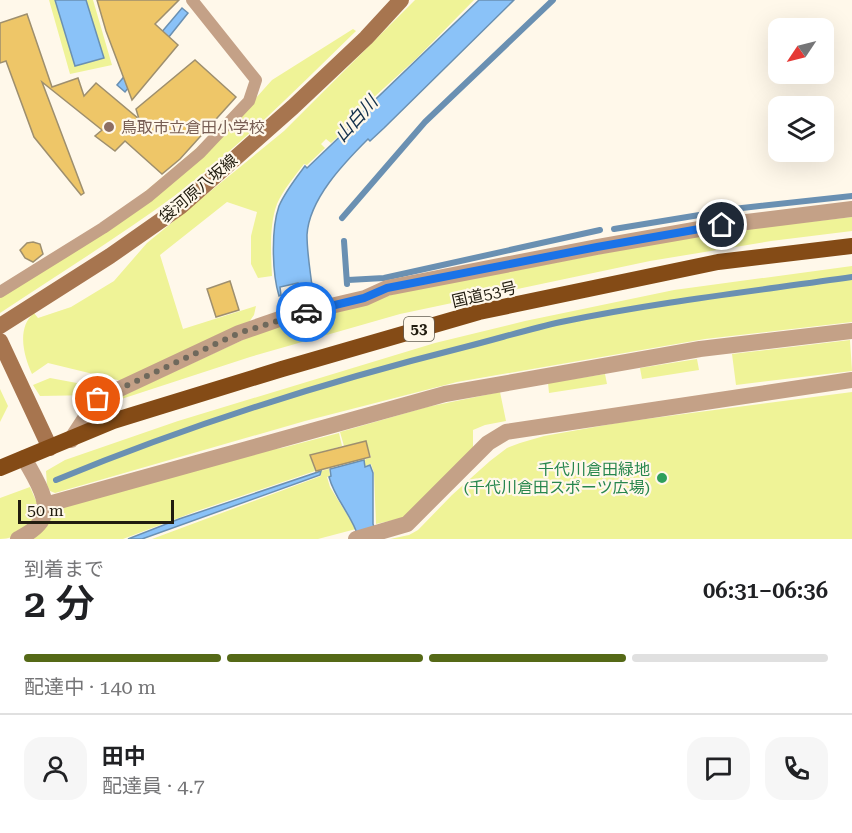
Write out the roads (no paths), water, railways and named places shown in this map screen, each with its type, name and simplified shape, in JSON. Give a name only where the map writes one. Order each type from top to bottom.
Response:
[{"type":"highway","name":"国道53号","points":[[0,468],[124,418],[479,312],[718,262],[852,246]]},
{"type":"main road","name":"袋河原八坂線","points":[[0,326],[110,256],[180,207],[293,107],[366,38],[401,0]]},
{"type":"main road","points":[[0,340],[50,448]]},
{"type":"street","points":[[70,440],[98,399],[239,333],[288,316],[364,298],[387,288],[597,247],[722,225],[852,209]]},
{"type":"street","points":[[45,505],[445,394],[700,349],[852,330]]},
{"type":"street","points":[[357,539],[407,524],[488,442],[506,432],[852,380]]},
{"type":"street","points":[[18,539],[38,526],[44,517],[45,505],[24,458]]},
{"type":"lane","points":[[0,292],[103,228],[149,196],[200,153],[249,101],[256,80],[192,0]]},
{"type":"water","points":[[55,0],[86,0],[104,58],[75,66]]},
{"type":"water","name":"山白川","points":[[479,0],[514,0],[384,128],[370,141],[368,139],[329,182],[309,222],[307,241],[312,286],[300,290],[298,283],[280,287],[281,295],[279,296],[274,263],[276,216],[291,185],[305,166],[307,168]]},
{"type":"water","points":[[182,8],[188,13],[125,92],[117,85]]},
{"type":"water","points":[[364,460],[365,467],[370,465],[373,473],[373,524],[378,539],[359,539],[329,477],[331,476],[330,469]]},
{"type":"water","points":[[321,471],[320,475],[142,539],[128,539],[179,519]]},
{"type":"waterway","points":[[342,218],[425,122],[553,0]]},
{"type":"waterway","points":[[614,229],[742,208],[852,196]]},
{"type":"waterway","points":[[348,280],[384,278],[600,230]]},
{"type":"waterway","points":[[344,241],[347,284]]},
{"type":"waterway","points":[[56,480],[156,441],[258,406],[361,375],[537,328],[633,308],[852,277]]},
{"type":"place","name":"鳥取市立倉田小学校","points":[[109,127]]},
{"type":"place","name":"千代川倉田緑地 (千代川倉田スポーツ広場)","points":[[662,478]]}]
